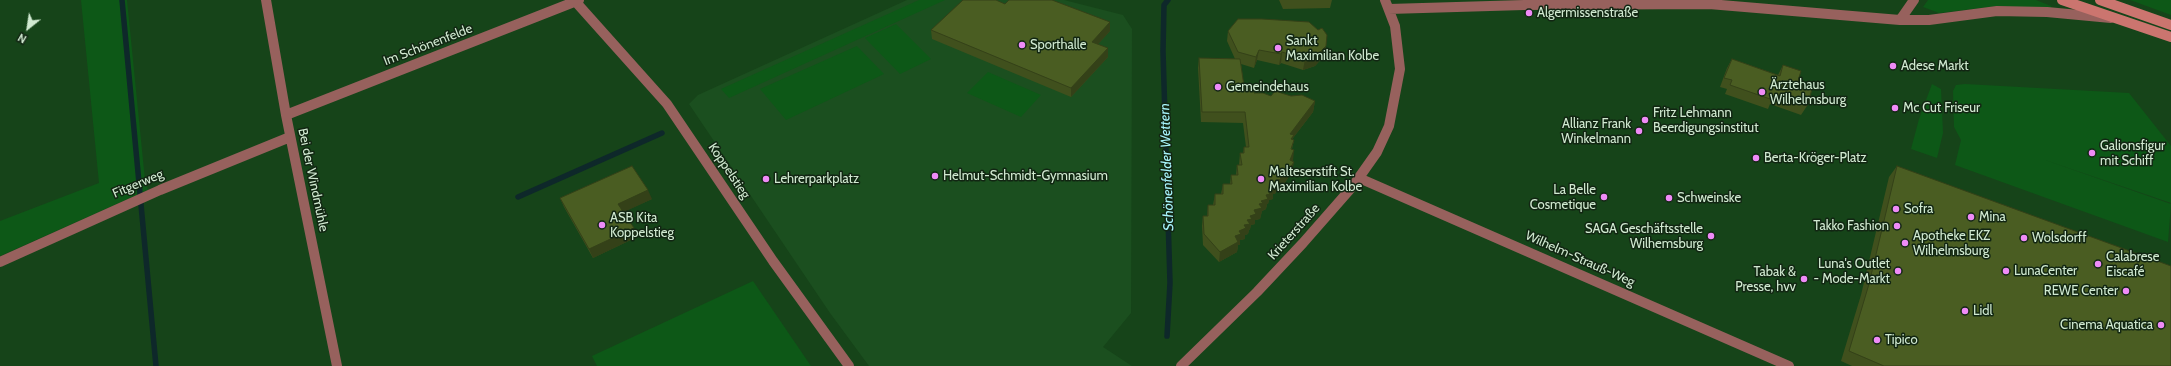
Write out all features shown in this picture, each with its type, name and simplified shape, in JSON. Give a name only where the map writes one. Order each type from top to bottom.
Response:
[{"type":"main road","points":[[2062,0],[2111,18],[2171,37]]},
{"type":"main road","points":[[2100,0],[2171,25]]},
{"type":"street","name":"Bei der Windmühle","points":[[266,0],[290,138],[336,366]]},
{"type":"street","points":[[1900,20],[1914,0]]},
{"type":"street","name":"Im Schönenfelde","points":[[286,115],[576,1]]},
{"type":"street","name":"Koppelstieg","points":[[576,1],[667,104],[773,261],[849,366]]},
{"type":"street","name":"Krieterstraße","points":[[1181,366],[1257,292],[1303,243],[1359,178],[1377,152],[1389,126],[1398,86],[1399,54],[1387,4],[1709,4],[1900,20],[1929,20],[1997,11],[2047,12],[2095,18],[2111,18]]},
{"type":"street","name":"Fitgerweg","points":[[0,262],[160,190],[290,138]]},
{"type":"street","name":"Wilhelm-Strauß-Weg","points":[[1359,178],[1789,366]]},
{"type":"shaded area","points":[[81,0],[127,0],[145,180],[148,190],[0,256],[0,221],[99,183]]},
{"type":"shaded area","name":"Helmut-Schmidt-Gymnasium","points":[[907,0],[1064,0],[1123,15],[1132,29],[1131,313],[1103,347],[1132,366],[869,366],[830,313],[689,104],[698,95]]},
{"type":"shaded area","points":[[919,0],[945,0],[729,98],[721,89]]},
{"type":"shaded area","points":[[1928,0],[2036,0],[2051,6],[2052,9],[1997,6],[1939,13],[1923,7]]},
{"type":"shaded area","points":[[2130,0],[2171,0],[2171,15]]},
{"type":"shaded area","points":[[896,24],[931,59],[900,74],[865,38]]},
{"type":"shaded area","points":[[857,46],[884,74],[786,120],[760,89]]},
{"type":"shaded area","points":[[988,72],[1041,95],[1021,117],[967,93]]},
{"type":"shaded area","points":[[1932,84],[1941,89],[1943,133],[1937,158],[1911,149],[1919,119]]},
{"type":"shaded area","points":[[1965,84],[2129,93],[2171,146],[2171,203],[2042,159],[2171,204],[2168,242],[1955,165],[1961,140],[1954,127],[1953,91],[1956,85]]},
{"type":"shaded area","points":[[753,281],[811,366],[597,366],[592,356]]},
{"type":"building","name":"Sporthalle","points":[[963,0],[996,0],[1005,4],[1009,0],[1052,0],[1110,22],[1092,42],[1108,48],[1071,88],[931,30]]},
{"type":"building","name":"Sankt Maximilian Kolbe","points":[[1238,19],[1309,22],[1318,30],[1322,28],[1327,35],[1326,46],[1317,55],[1305,59],[1282,52],[1281,54],[1259,50],[1256,57],[1238,52],[1228,31]]},
{"type":"building","name":"Malteserstift St. Maximilian Kolbe","points":[[1199,58],[1240,59],[1244,86],[1253,86],[1254,93],[1263,93],[1271,96],[1275,91],[1291,96],[1302,95],[1315,101],[1290,134],[1294,135],[1291,139],[1294,140],[1291,149],[1294,150],[1290,160],[1294,162],[1286,174],[1279,175],[1281,179],[1275,181],[1277,184],[1272,185],[1274,189],[1268,191],[1270,194],[1266,195],[1268,199],[1261,201],[1263,203],[1259,204],[1262,208],[1254,210],[1256,214],[1250,216],[1252,219],[1247,220],[1250,224],[1244,225],[1246,228],[1239,231],[1241,234],[1235,236],[1238,242],[1220,252],[1204,234],[1203,216],[1208,216],[1208,205],[1215,205],[1215,194],[1223,194],[1223,184],[1232,184],[1231,175],[1238,175],[1237,165],[1242,165],[1240,153],[1244,153],[1244,147],[1249,147],[1245,112],[1202,112]]},
{"type":"building","points":[[1732,59],[1780,76],[1783,65],[1801,71],[1798,81],[1813,86],[1807,106],[1775,95],[1773,100],[1730,85],[1732,80],[1724,78]]},
{"type":"building","name":"ASB Kita Koppelstieg","points":[[632,166],[648,190],[618,204],[634,228],[589,249],[560,198]]},
{"type":"building","name":"LunaCenter","points":[[1897,166],[2171,266],[2171,366],[1884,366],[1849,351],[1869,284]]},
{"type":"waterway","points":[[122,0],[156,366]]},
{"type":"waterway","name":"Schönenfelder Wettern","points":[[1167,336],[1170,283],[1163,51],[1164,5],[1168,0]]},
{"type":"waterway","points":[[518,197],[662,133]]},
{"type":"place","name":"Algermissenstraße","points":[[1529,13]]},
{"type":"place","name":"Sporthalle","points":[[1022,45]]},
{"type":"place","name":"Sankt Maximilian Kolbe","points":[[1278,48]]},
{"type":"place","name":"Adese Markt","points":[[1893,66]]},
{"type":"place","name":"Gemeindehaus","points":[[1218,87]]},
{"type":"place","name":"Ärztehaus Wilhelmsburg","points":[[1762,92]]},
{"type":"place","name":"Mc Cut Friseur","points":[[1895,108]]},
{"type":"place","name":"Fritz Lehmann Beerdigungsinstitut","points":[[1645,120]]},
{"type":"place","name":"Allianz Frank Winkelmann","points":[[1639,131]]},
{"type":"place","name":"Galionsfigur mit Schiff","points":[[2092,153]]},
{"type":"place","name":"Berta-Kröger-Platz","points":[[1756,158]]},
{"type":"place","name":"Helmut-Schmidt-Gymnasium","points":[[935,176]]},
{"type":"place","name":"Lehrerparkplatz","points":[[766,179]]},
{"type":"place","name":"Malteserstift St. Maximilian Kolbe","points":[[1261,179]]},
{"type":"place","name":"La Belle Cosmetique","points":[[1604,197]]},
{"type":"place","name":"Schweinske","points":[[1669,198]]},
{"type":"place","name":"Sofra","points":[[1896,209]]},
{"type":"place","name":"Mina","points":[[1971,217]]},
{"type":"place","name":"ASB Kita Koppelstieg","points":[[602,225]]},
{"type":"place","name":"Takko Fashion","points":[[1897,226]]},
{"type":"place","name":"SAGA Geschäftsstelle Wilhemsburg","points":[[1711,236]]},
{"type":"place","name":"Wolsdorff","points":[[2024,238]]},
{"type":"place","name":"Apotheke EKZ Wilhelmsburg","points":[[1905,243]]},
{"type":"place","name":"Calabrese Eiscafé","points":[[2098,264]]},
{"type":"place","name":"Luna's Outlet - Mode-Markt","points":[[1898,271]]},
{"type":"place","name":"LunaCenter","points":[[2006,271]]},
{"type":"place","name":"Tabak & Presse, hvv","points":[[1804,279]]},
{"type":"place","name":"REWE Center","points":[[2126,291]]},
{"type":"place","name":"Lidl","points":[[1965,311]]},
{"type":"place","name":"Cinema Aquatica","points":[[2161,325]]},
{"type":"place","name":"Tipico","points":[[1877,340]]}]
